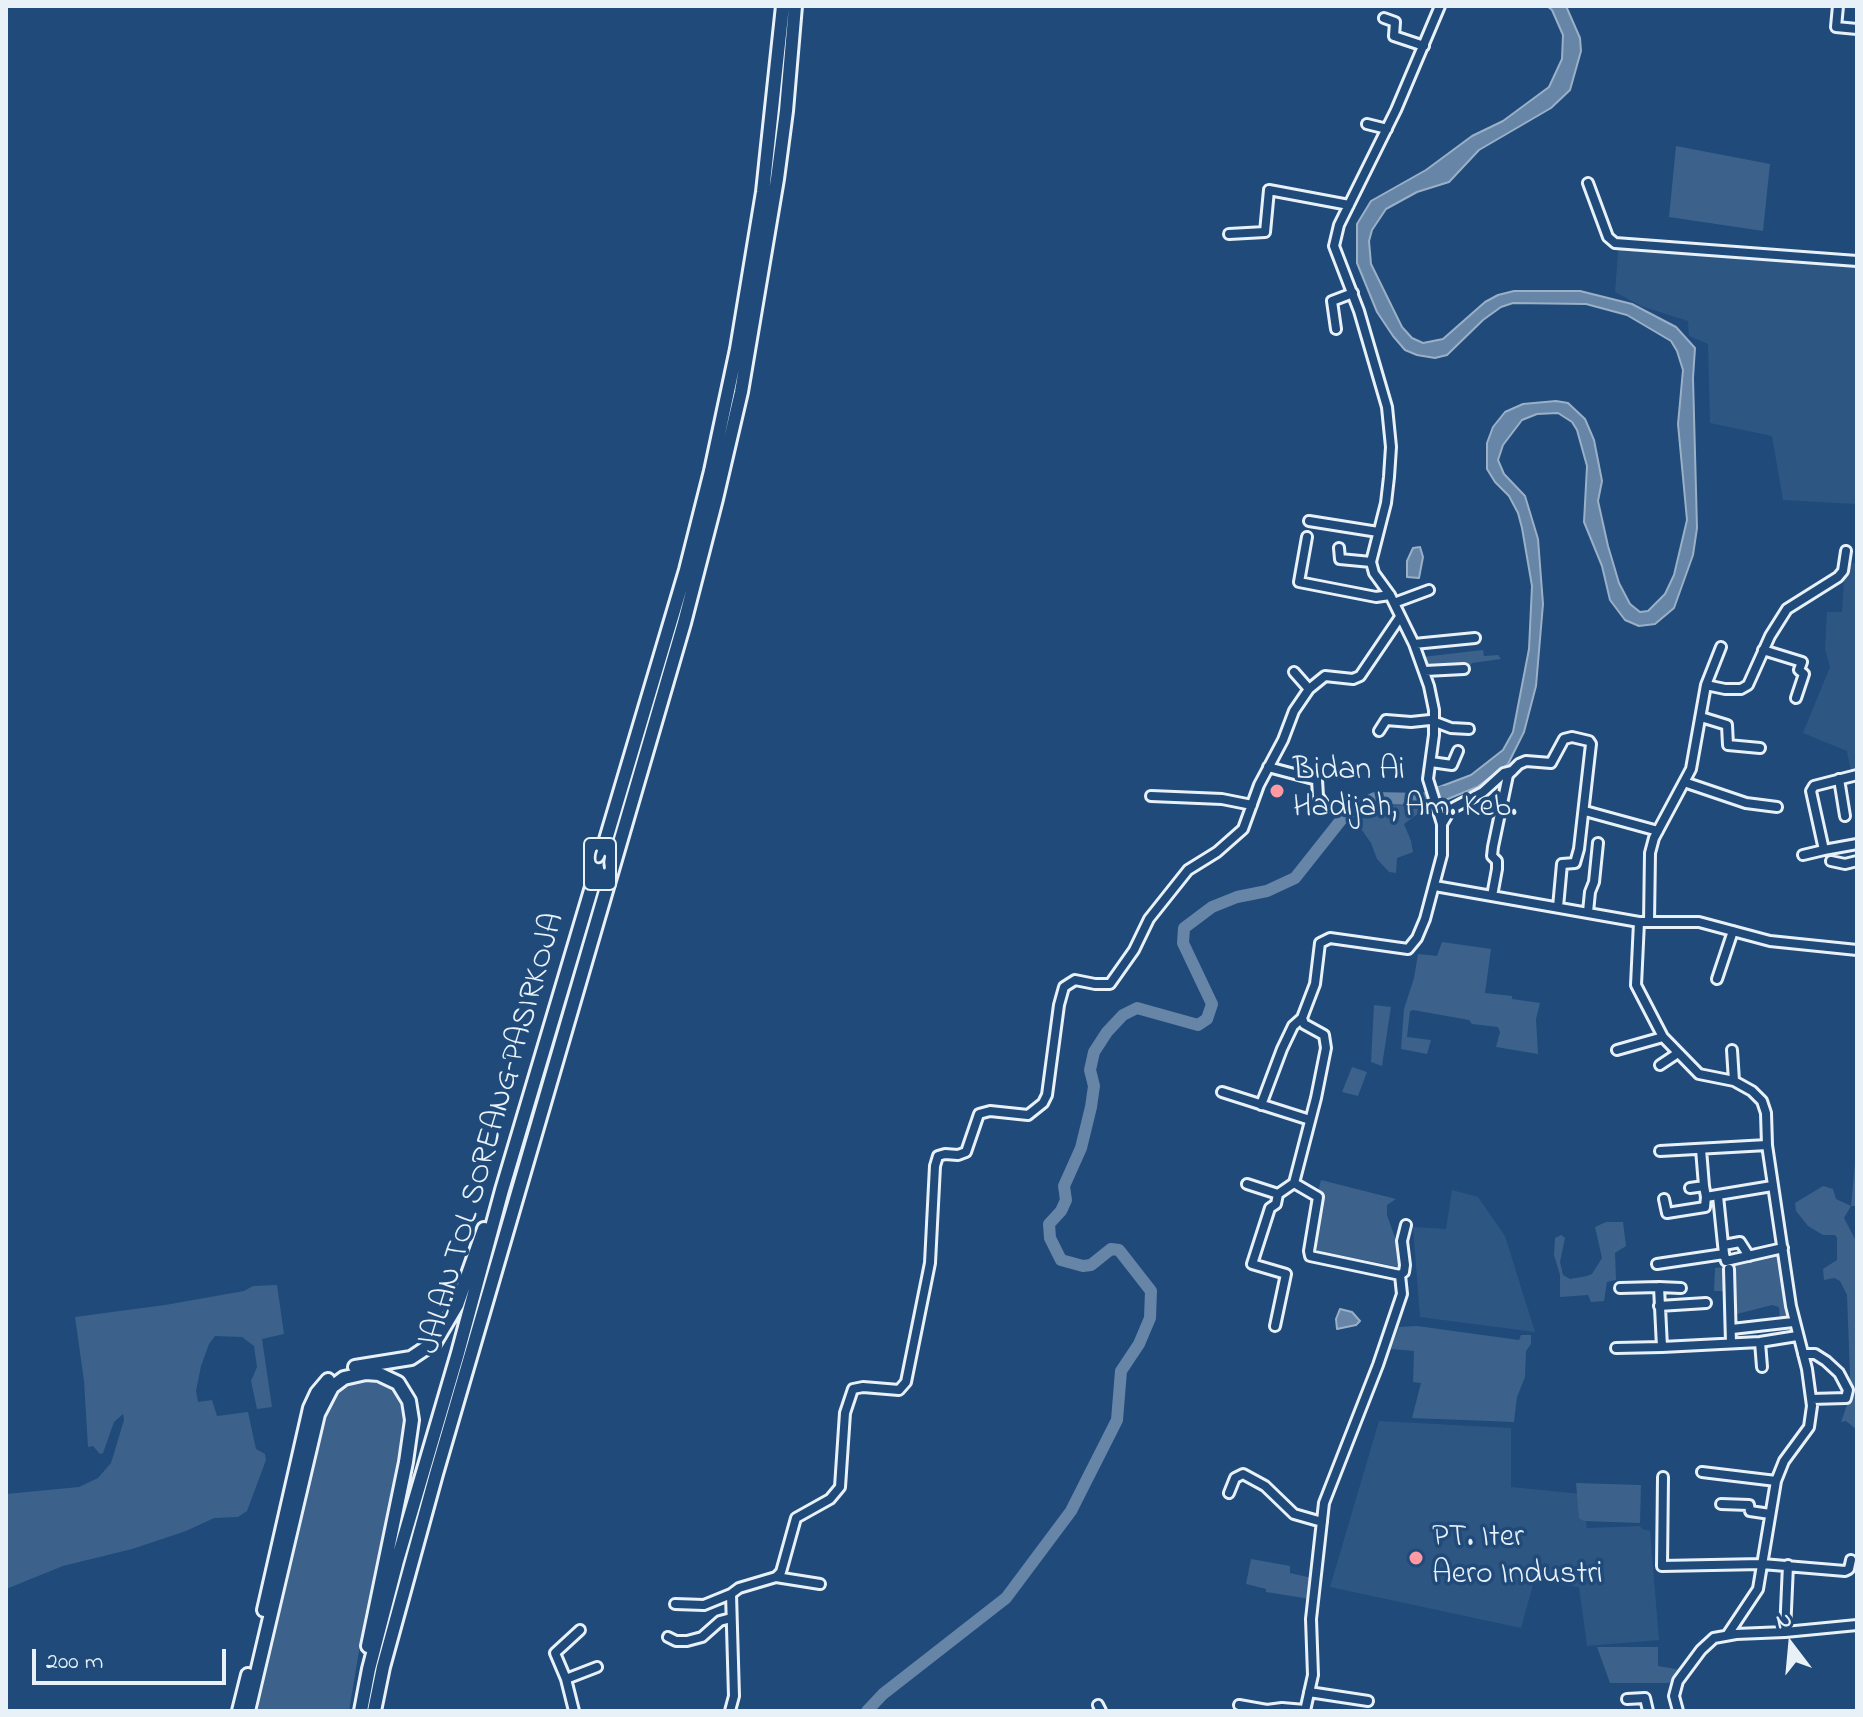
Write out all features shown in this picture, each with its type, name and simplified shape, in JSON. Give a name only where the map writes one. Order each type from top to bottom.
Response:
[{"type":"highway","name":"JALAN TOL SOREANG–PASIRKOJA","points":[[361,1711],[369,1669],[502,1190],[686,570],[711,471],[737,349],[763,192],[783,6]]},
{"type":"highway","name":"JALAN TOL SOREANG–PASIRKOJA","points":[[374,1711],[383,1667],[436,1474],[679,638],[716,499],[741,392],[773,208],[786,111],[795,6]]},
{"type":"highway","points":[[239,1711],[303,1433],[317,1393],[326,1381],[344,1370],[411,1358],[435,1342],[457,1305],[502,1190]]},
{"type":"highway","points":[[248,1711],[318,1414],[332,1387],[344,1378],[366,1373],[379,1374],[398,1383],[409,1401],[412,1420],[368,1641],[369,1669]]},
{"type":"street","points":[[1261,1105],[1282,1049],[1293,1026],[1302,1018],[1313,993],[1321,941],[1330,938],[1408,949],[1419,935],[1442,855],[1442,824],[1429,783],[1433,702],[1414,644],[1392,599],[1374,573],[1371,562],[1389,477],[1389,422],[1383,389],[1353,293],[1334,250],[1339,225],[1387,129],[1440,6]]},
{"type":"street","points":[[1838,6],[1836,27],[1857,29]]},
{"type":"street","points":[[1384,18],[1395,22],[1394,36],[1424,46]]},
{"type":"street","points":[[1367,124],[1387,129]]},
{"type":"street","points":[[1588,183],[1608,237],[1615,243],[1857,261]]},
{"type":"street","points":[[1229,234],[1265,232],[1269,190],[1349,205]]},
{"type":"street","points":[[1336,329],[1333,299],[1353,293]]},
{"type":"street","points":[[1309,521],[1378,532]]},
{"type":"street","points":[[1307,537],[1299,582],[1392,599],[1429,590]]},
{"type":"street","points":[[1339,548],[1340,559],[1371,562]]},
{"type":"street","points":[[1706,685],[1725,689],[1746,687],[1787,609],[1838,577],[1843,571],[1846,551]]},
{"type":"street","points":[[776,1577],[781,1572],[796,1518],[830,1499],[840,1487],[845,1413],[853,1389],[863,1387],[897,1391],[906,1382],[930,1263],[938,1156],[966,1152],[975,1118],[982,1113],[990,1111],[1020,1116],[1036,1111],[1047,1095],[1064,987],[1075,980],[1110,984],[1134,950],[1149,919],[1188,870],[1233,839],[1246,824],[1294,711],[1309,689],[1325,676],[1353,679],[1360,676],[1400,617]]},
{"type":"street","points":[[1414,644],[1475,638]]},
{"type":"street","points":[[1721,647],[1706,685],[1695,752],[1650,853],[1636,985],[1663,1037],[1678,1053],[1703,1076],[1734,1081],[1762,1101],[1793,1322],[1803,1354],[1811,1399],[1809,1427],[1784,1461],[1776,1481],[1754,1597],[1728,1634]]},
{"type":"street","points":[[1763,650],[1802,662],[1799,670],[1804,674],[1796,698]]},
{"type":"street","points":[[1425,671],[1464,669]]},
{"type":"street","points":[[1294,672],[1309,689]]},
{"type":"street","points":[[1701,717],[1727,725],[1728,745],[1760,748]]},
{"type":"street","points":[[1379,731],[1386,720],[1434,721],[1451,728],[1469,729]]},
{"type":"street","points":[[1492,896],[1497,869],[1497,861],[1492,856],[1493,847],[1505,785],[1512,771],[1526,761],[1547,765],[1553,762],[1565,737],[1589,741],[1585,811],[1575,863],[1562,864],[1558,907]]},
{"type":"street","points":[[1431,762],[1452,765],[1458,751]]},
{"type":"street","points":[[1268,767],[1317,780],[1318,796],[1324,805]]},
{"type":"street","points":[[1442,824],[1451,809],[1483,792],[1504,773],[1512,771]]},
{"type":"street","points":[[1824,850],[1811,791],[1814,786],[1857,775]]},
{"type":"street","points":[[1839,779],[1845,816]]},
{"type":"street","points":[[1684,782],[1746,803],[1777,807]]},
{"type":"street","points":[[1151,796],[1222,799],[1252,805]]},
{"type":"street","points":[[1585,811],[1658,831]]},
{"type":"street","points":[[1588,912],[1598,843]]},
{"type":"street","points":[[1803,855],[1857,844]]},
{"type":"street","points":[[1831,861],[1845,864],[1857,861]]},
{"type":"street","points":[[1435,886],[1644,922],[1699,922],[1770,941],[1857,950]]},
{"type":"street","points":[[1717,979],[1728,929]]},
{"type":"street","points":[[1275,1326],[1286,1274],[1252,1264],[1270,1208],[1276,1204],[1278,1194],[1294,1183],[1310,1120],[1326,1041],[1322,1033],[1304,1024],[1302,1018]]},
{"type":"street","points":[[1617,1050],[1663,1037]]},
{"type":"street","points":[[1732,1050],[1734,1081]]},
{"type":"street","points":[[1660,1065],[1678,1053]]},
{"type":"street","points":[[1222,1092],[1310,1120]]},
{"type":"street","points":[[1660,1151],[1767,1145]]},
{"type":"street","points":[[1664,1199],[1667,1213],[1705,1207],[1701,1149]]},
{"type":"street","points":[[1294,1183],[1318,1197],[1310,1256],[1400,1275]]},
{"type":"street","points":[[1247,1184],[1278,1194]]},
{"type":"street","points":[[1690,1188],[1704,1186]]},
{"type":"street","points":[[1706,1197],[1772,1186]]},
{"type":"street","points":[[1718,1196],[1726,1261],[1783,1248]]},
{"type":"street","points":[[1400,1275],[1404,1272],[1402,1241],[1406,1225]]},
{"type":"street","points":[[1657,1264],[1724,1250],[1740,1242],[1749,1256]]},
{"type":"street","points":[[1729,1269],[1731,1343]]},
{"type":"street","points":[[1239,1705],[1267,1710],[1305,1710],[1313,1675],[1311,1619],[1328,1487],[1365,1400],[1398,1307],[1403,1288],[1400,1275]]},
{"type":"street","points":[[1659,1287],[1662,1347]]},
{"type":"street","points":[[1620,1288],[1681,1288]]},
{"type":"street","points":[[1659,1306],[1706,1303]]},
{"type":"street","points":[[1732,1329],[1793,1322]]},
{"type":"street","points":[[1616,1348],[1760,1342],[1797,1336]]},
{"type":"street","points":[[1760,1342],[1762,1367]]},
{"type":"street","points":[[1803,1354],[1818,1355],[1839,1373],[1848,1390],[1846,1398],[1811,1399]]},
{"type":"street","points":[[1702,1472],[1776,1481]]},
{"type":"street","points":[[1229,1493],[1235,1478],[1243,1474],[1265,1486],[1294,1514],[1322,1522]]},
{"type":"street","points":[[1663,1477],[1662,1566],[1762,1564],[1845,1571],[1849,1569],[1851,1560]]},
{"type":"street","points":[[1721,1504],[1748,1505],[1750,1511],[1770,1514]]},
{"type":"street","points":[[1785,1632],[1788,1565]]},
{"type":"street","points":[[675,1604],[704,1605],[739,1588],[776,1577],[820,1584]]},
{"type":"street","points":[[730,1711],[734,1696],[731,1594]]},
{"type":"street","points":[[668,1637],[676,1641],[700,1638],[720,1621],[731,1618]]},
{"type":"street","points":[[1678,1711],[1674,1696],[1678,1681],[1714,1638],[1728,1634],[1856,1625]]},
{"type":"street","points":[[574,1711],[555,1653],[580,1630]]},
{"type":"street","points":[[566,1679],[597,1667]]},
{"type":"street","points":[[1309,1692],[1368,1701]]},
{"type":"street","points":[[1627,1699],[1646,1698],[1648,1711]]},
{"type":"shaded area","points":[[1547,6],[1566,6],[1580,38],[1581,51],[1570,90],[1551,108],[1479,150],[1449,182],[1417,192],[1386,209],[1372,230],[1369,241],[1371,264],[1402,327],[1412,338],[1423,343],[1443,339],[1485,302],[1514,291],[1580,291],[1632,304],[1676,327],[1695,348],[1697,528],[1693,555],[1674,608],[1655,624],[1639,626],[1625,620],[1610,600],[1602,566],[1584,522],[1587,466],[1577,430],[1572,422],[1558,413],[1537,414],[1522,420],[1503,445],[1498,460],[1504,474],[1525,496],[1538,539],[1543,604],[1536,686],[1524,732],[1508,764],[1477,787],[1438,803],[1434,789],[1471,775],[1503,750],[1513,732],[1529,649],[1532,586],[1522,528],[1509,496],[1487,469],[1487,443],[1493,427],[1505,412],[1523,404],[1556,401],[1568,403],[1585,419],[1594,440],[1602,481],[1598,501],[1608,546],[1619,583],[1630,604],[1640,612],[1648,611],[1665,594],[1674,575],[1687,520],[1678,424],[1683,370],[1671,341],[1627,315],[1586,304],[1513,303],[1501,307],[1483,320],[1447,355],[1435,358],[1417,355],[1405,350],[1377,312],[1357,263],[1357,224],[1371,201],[1426,170],[1472,136],[1503,121],[1549,87],[1562,59],[1563,35],[1552,10]]},
{"type":"shaded area","points":[[1676,146],[1770,164],[1763,231],[1669,217]]},
{"type":"shaded area","points":[[1619,241],[1857,255],[1857,504],[1783,500],[1772,436],[1710,423],[1708,344],[1689,336],[1688,321],[1641,306],[1615,292]]},
{"type":"shaded area","points":[[1420,547],[1423,557],[1419,578],[1407,577],[1407,561],[1413,548]]},
{"type":"shaded area","points":[[1857,563],[1857,771],[1851,772],[1847,751],[1803,733],[1830,667],[1825,649],[1827,612],[1842,612],[1845,564]]},
{"type":"shaded area","points":[[1483,650],[1484,656],[1498,655],[1501,659],[1472,663],[1470,666],[1426,669],[1422,657]]},
{"type":"shaded area","points":[[1378,806],[1422,806],[1423,810],[1404,824],[1413,852],[1397,858],[1396,873],[1389,872],[1377,859],[1359,826],[1359,817]]},
{"type":"shaded area","points":[[1442,942],[1491,949],[1485,993],[1540,1003],[1536,1019],[1538,1054],[1496,1047],[1500,1032],[1498,1027],[1413,1010],[1410,1011],[1407,1037],[1431,1040],[1427,1054],[1401,1049],[1404,1009],[1418,954],[1437,956]]},
{"type":"shaded area","points":[[1374,1005],[1391,1007],[1382,1066],[1371,1062]]},
{"type":"shaded area","points":[[1352,1067],[1367,1072],[1358,1096],[1342,1092]]},
{"type":"shaded area","points":[[1857,1141],[1857,1206],[1851,1206]]},
{"type":"shaded area","points":[[1321,1180],[1396,1199],[1387,1205],[1387,1215],[1400,1252],[1399,1267],[1315,1248],[1323,1202],[1323,1196],[1318,1192]]},
{"type":"shaded area","points":[[1823,1186],[1833,1189],[1836,1199],[1851,1206],[1844,1218],[1857,1243],[1857,1430],[1846,1421],[1841,1422],[1849,1399],[1847,1295],[1840,1281],[1834,1278],[1824,1280],[1823,1269],[1837,1260],[1837,1238],[1835,1235],[1823,1235],[1808,1226],[1796,1211],[1795,1203]]},
{"type":"shaded area","points":[[1452,1190],[1478,1197],[1505,1236],[1535,1332],[1420,1317],[1413,1227],[1446,1229]]},
{"type":"shaded area","points":[[1606,1222],[1623,1222],[1626,1246],[1615,1253],[1616,1280],[1607,1282],[1604,1301],[1591,1302],[1588,1295],[1560,1297],[1560,1275],[1554,1255],[1555,1238],[1561,1235],[1565,1238],[1560,1262],[1563,1275],[1570,1279],[1587,1276],[1592,1274],[1602,1258],[1595,1227]]},
{"type":"shaded area","points":[[1781,1248],[1790,1320],[1780,1321],[1779,1307],[1772,1305],[1733,1315],[1734,1306],[1724,1305],[1723,1291],[1714,1291],[1715,1268],[1734,1266],[1734,1257]]},
{"type":"shaded area","points":[[277,1285],[284,1334],[262,1339],[272,1407],[257,1409],[251,1381],[257,1367],[254,1346],[242,1337],[215,1336],[201,1366],[196,1391],[198,1402],[212,1400],[217,1416],[248,1412],[256,1449],[265,1454],[266,1460],[247,1511],[238,1517],[214,1518],[132,1549],[63,1566],[6,1589],[6,1494],[79,1487],[98,1478],[111,1463],[124,1420],[123,1414],[114,1422],[103,1453],[100,1454],[93,1446],[88,1447],[84,1381],[75,1317],[165,1305],[244,1291],[253,1286]]},
{"type":"shaded area","points":[[1340,1309],[1352,1312],[1360,1321],[1356,1325],[1337,1329],[1336,1319]]},
{"type":"shaded area","points":[[1417,1326],[1519,1340],[1521,1335],[1531,1335],[1514,1422],[1412,1418],[1421,1383],[1413,1382],[1414,1351],[1391,1349],[1399,1327]]},
{"type":"shaded area","points":[[361,1379],[377,1380],[392,1389],[402,1400],[407,1423],[365,1615],[349,1711],[255,1711],[300,1529],[322,1411],[342,1384]]},
{"type":"shaded area","points":[[1379,1421],[1511,1428],[1511,1487],[1581,1494],[1587,1528],[1640,1526],[1650,1531],[1659,1640],[1587,1646],[1579,1587],[1534,1581],[1521,1628],[1330,1587]]},
{"type":"shaded area","points":[[1576,1483],[1641,1485],[1640,1523],[1584,1521],[1579,1518]]},
{"type":"shaded area","points":[[1251,1559],[1290,1566],[1290,1573],[1312,1578],[1310,1599],[1266,1592],[1266,1589],[1246,1584]]},
{"type":"shaded area","points":[[1597,1647],[1658,1647],[1658,1666],[1681,1670],[1669,1683],[1610,1683]]},
{"type":"waterway","points":[[867,1711],[883,1694],[1006,1598],[1071,1511],[1117,1420],[1121,1371],[1139,1344],[1150,1318],[1151,1291],[1119,1250],[1111,1249],[1091,1265],[1061,1260],[1050,1238],[1049,1224],[1066,1200],[1064,1186],[1081,1148],[1094,1086],[1090,1070],[1094,1052],[1123,1015],[1137,1008],[1198,1025],[1207,1019],[1212,1004],[1183,943],[1184,928],[1212,907],[1237,897],[1267,891],[1295,878],[1341,820],[1356,807],[1375,798],[1423,799],[1443,792]]},
{"type":"place","name":"Bidan Ai Hadijah, Am. Keb.","points":[[1277,791]]},
{"type":"place","name":"PT. Iter Aero Industri","points":[[1416,1558]]}]
